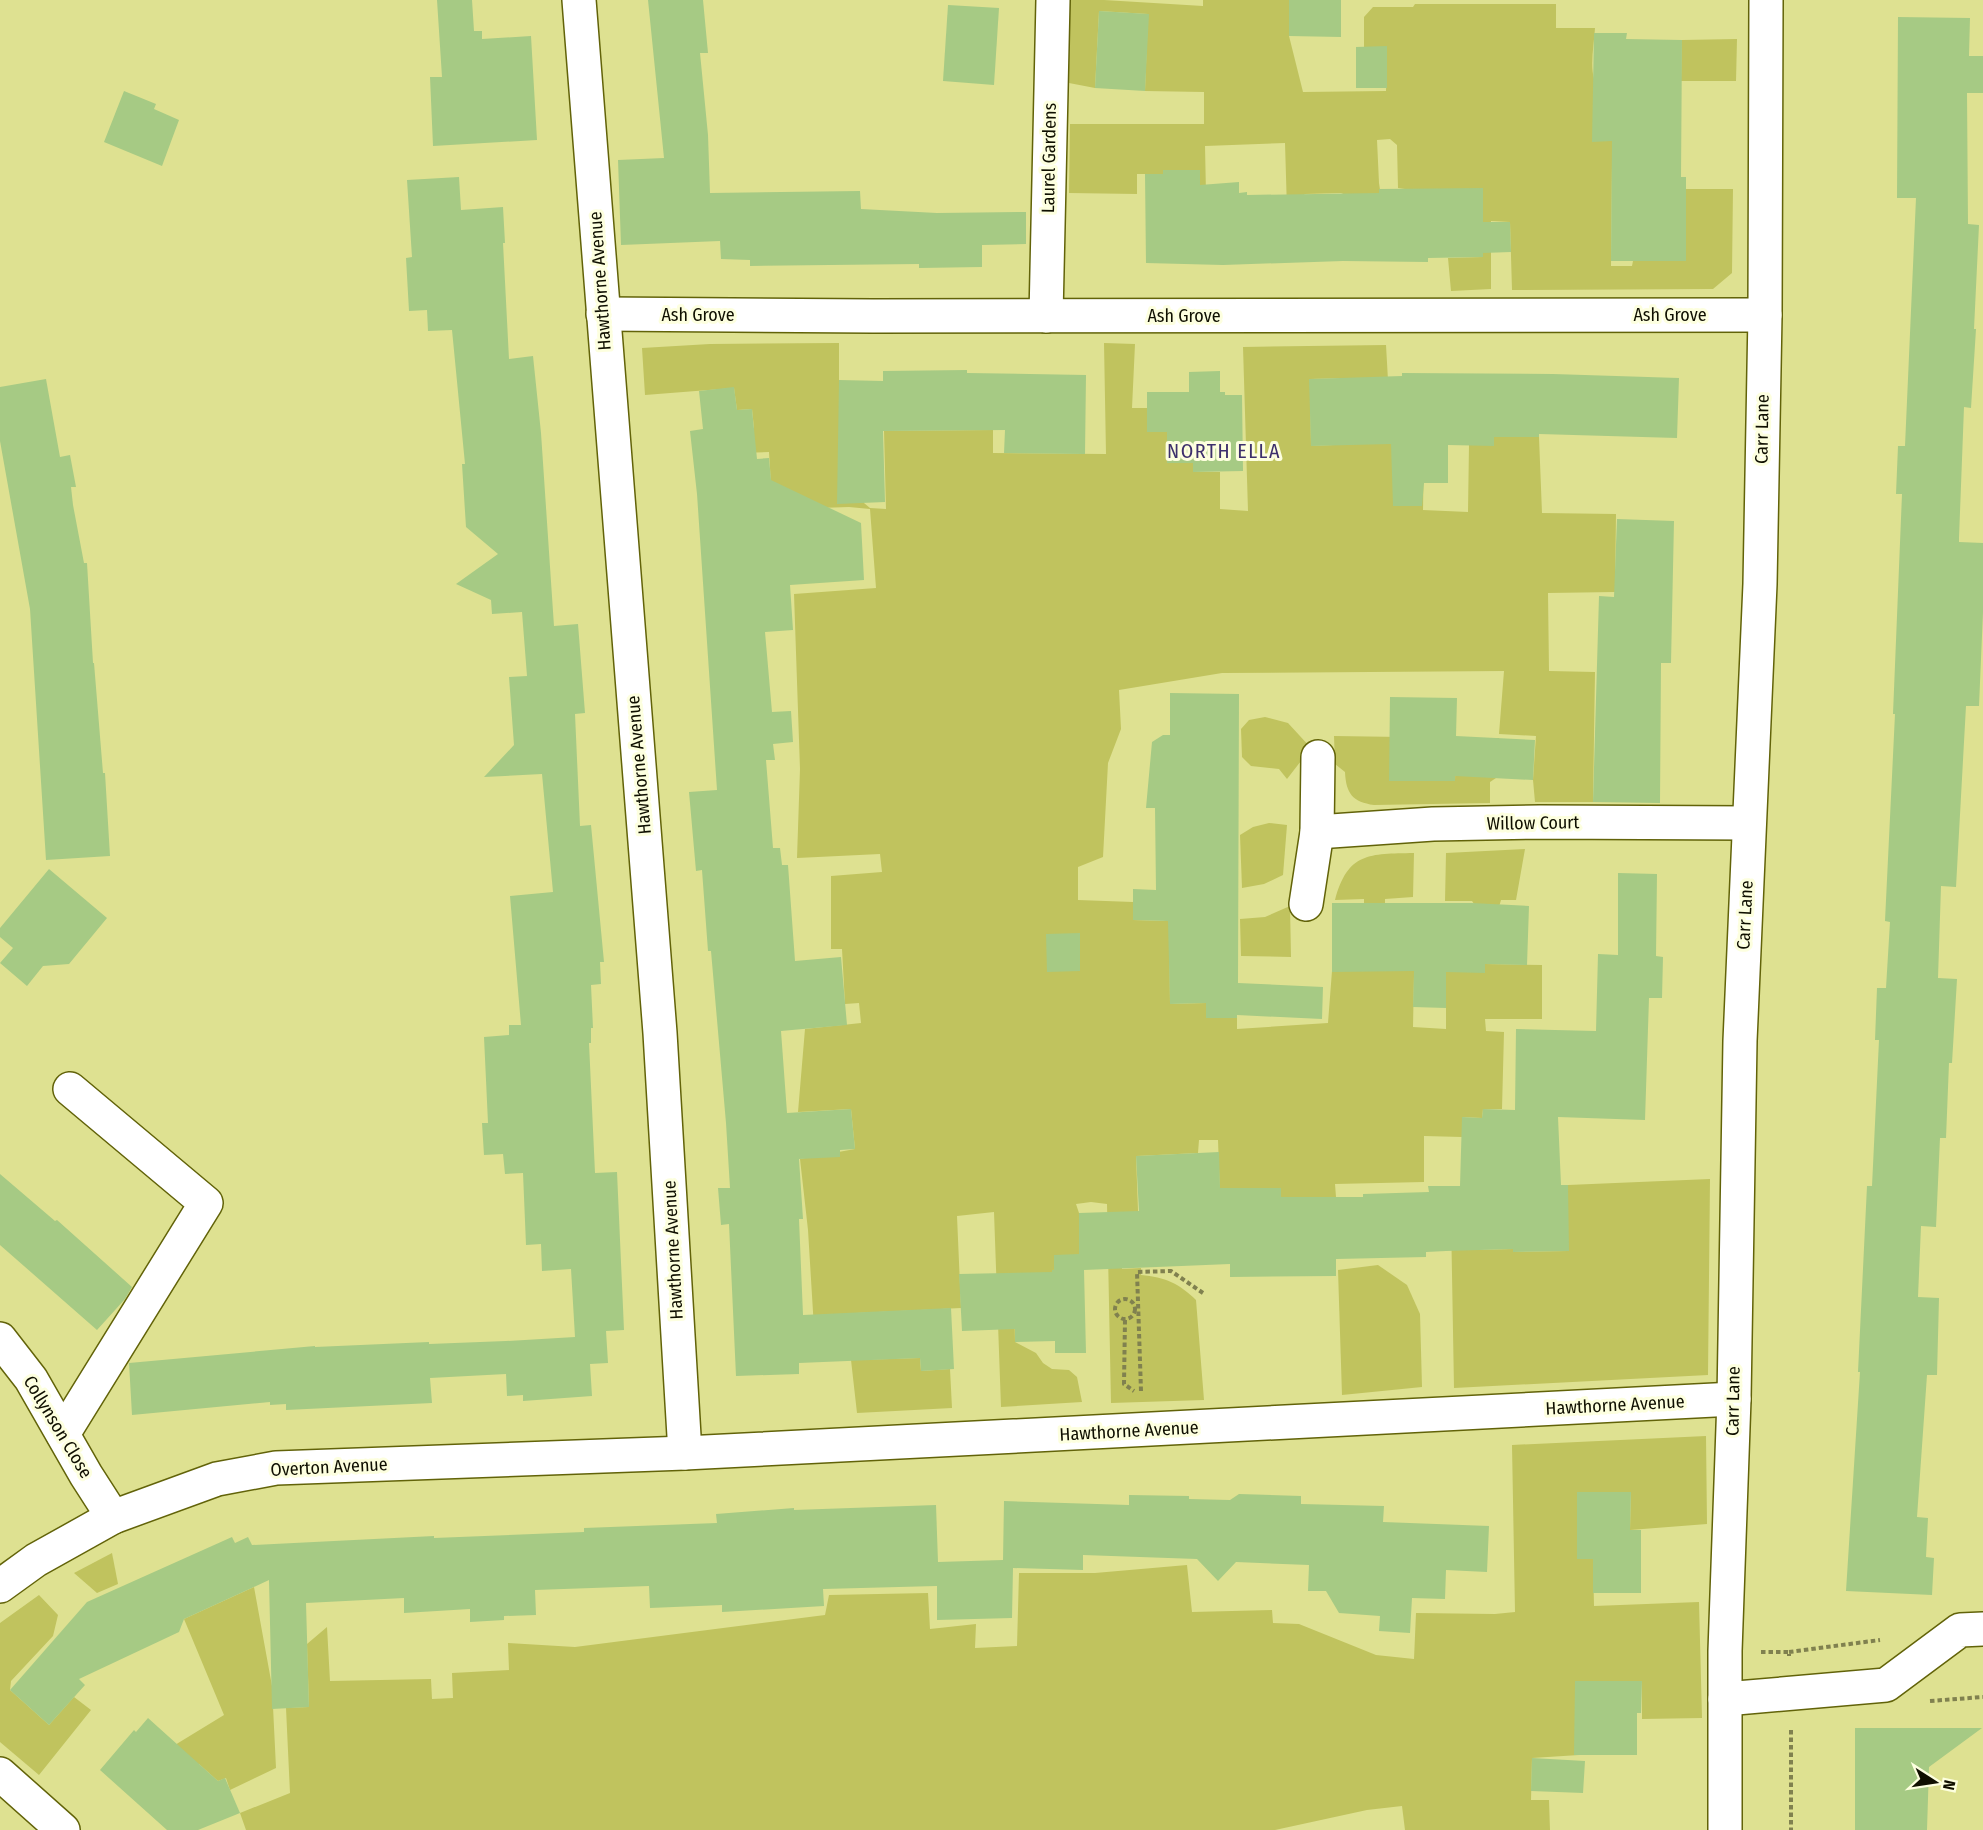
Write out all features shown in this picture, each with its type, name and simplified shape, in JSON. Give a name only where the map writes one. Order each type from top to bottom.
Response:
[{"type":"street","name":"Hawthorne Avenue","points":[[579,0],[660,1033],[685,1453],[1734,1399]]},
{"type":"street","name":"Laurel Gardens","points":[[1046,316],[1053,0]]},
{"type":"street","name":"Carr Lane","points":[[1725,1830],[1725,1651],[1734,1399],[1740,1041],[1760,584],[1765,315],[1766,0]]},
{"type":"street","name":"Ash Grove","points":[[603,314],[1765,315]]},
{"type":"street","points":[[1306,904],[1317,832],[1318,757]]},
{"type":"street","name":"Willow Court","points":[[1317,832],[1433,824],[1749,823]]},
{"type":"street","points":[[63,1434],[206,1203],[70,1089]]},
{"type":"street","name":"Collynson Close","points":[[0,1339],[31,1379],[113,1517]]},
{"type":"street","name":"Overton Avenue","points":[[0,1586],[36,1560],[113,1517],[217,1479],[276,1468],[685,1453]]},
{"type":"street","points":[[1725,1699],[1886,1685],[1960,1630],[1983,1629]]},
{"type":"street","points":[[0,1774],[63,1830]]},
{"type":"path","points":[[1144,1431],[1137,1272],[1171,1269],[1203,1293]]},
{"type":"path","points":[[1125,1298],[1137,1308],[1132,1316],[1125,1320],[1118,1319],[1115,1311],[1118,1301],[1125,1298]]},
{"type":"path","points":[[1125,1320],[1124,1384],[1133,1392],[1141,1391]]},
{"type":"path","points":[[1923,1701],[1983,1697]]},
{"type":"shaded area","points":[[1069,0],[1203,6],[1203,0],[1289,0],[1289,36],[1303,92],[1386,91],[1387,47],[1364,47],[1364,17],[1373,7],[1413,7],[1415,4],[1556,4],[1556,28],[1595,28],[1593,73],[1608,121],[1613,153],[1611,266],[1632,266],[1633,261],[1686,261],[1686,189],[1733,189],[1732,273],[1713,289],[1512,290],[1510,222],[1491,221],[1491,289],[1451,291],[1448,258],[1483,257],[1405,189],[1398,188],[1397,145],[1390,139],[1377,140],[1383,210],[1341,193],[1305,194],[1287,210],[1285,143],[1205,146],[1206,194],[1200,194],[1200,170],[1163,170],[1163,174],[1137,174],[1137,194],[1069,193],[1070,124],[1204,124],[1204,92],[1145,91],[1148,14],[1099,11],[1095,88],[1069,83]]},
{"type":"shaded area","points":[[1737,39],[1736,81],[1681,81],[1682,40]]},
{"type":"shaded area","points":[[839,343],[839,381],[864,503],[870,508],[886,509],[884,431],[993,430],[993,453],[1106,454],[1104,343],[1135,344],[1132,408],[1148,408],[1167,432],[1167,463],[1193,463],[1193,472],[1220,472],[1220,509],[1248,511],[1243,347],[1386,345],[1389,398],[1346,399],[1345,378],[1310,379],[1311,446],[1424,441],[1423,510],[1468,512],[1469,445],[1494,445],[1494,437],[1539,437],[1542,513],[1616,514],[1615,592],[1548,593],[1549,671],[1595,672],[1593,802],[1535,802],[1533,780],[1536,736],[1499,734],[1504,671],[1222,673],[1119,690],[1121,729],[1108,763],[1103,857],[1078,867],[1078,900],[1133,902],[1133,920],[1164,921],[1169,919],[1170,1004],[1206,1003],[1206,1018],[1237,1018],[1237,1029],[1328,1023],[1332,971],[1416,971],[1413,1027],[1446,1029],[1446,977],[1444,972],[1485,972],[1485,964],[1542,965],[1542,1019],[1485,1019],[1486,1031],[1504,1032],[1502,1109],[1483,1109],[1482,1118],[1463,1117],[1462,1137],[1424,1136],[1424,1182],[1335,1184],[1336,1197],[1281,1197],[1281,1188],[1244,1188],[1220,1197],[1218,1140],[1199,1140],[1198,1153],[1136,1156],[1139,1237],[1121,1238],[1122,1269],[1141,1268],[1141,1275],[1171,1282],[1196,1300],[1204,1400],[1111,1403],[1107,1204],[1091,1202],[1076,1204],[1079,1213],[1080,1274],[1073,1269],[1052,1270],[1052,1291],[1014,1292],[1015,1342],[1036,1353],[1043,1363],[1052,1369],[1069,1370],[1077,1377],[1082,1402],[1001,1407],[994,1212],[957,1216],[961,1308],[857,1313],[859,1360],[920,1358],[921,1371],[950,1369],[952,1408],[857,1413],[851,1360],[816,1361],[808,1230],[800,1159],[855,1149],[851,1109],[798,1112],[805,1029],[861,1023],[859,1003],[845,1004],[842,949],[831,949],[831,876],[882,872],[880,854],[797,858],[800,769],[794,594],[876,588],[870,509],[849,507],[789,509],[771,484],[769,452],[740,453],[754,428],[752,409],[737,410],[734,388],[645,395],[642,348],[710,344]]},
{"type":"shaded area","points":[[1265,717],[1288,723],[1311,748],[1287,779],[1279,769],[1251,766],[1242,757],[1241,729],[1249,720]]},
{"type":"shaded area","points":[[1334,736],[1402,737],[1390,781],[1455,781],[1456,738],[1499,738],[1496,778],[1490,782],[1490,803],[1374,805],[1361,802],[1352,796],[1347,786],[1345,772],[1335,764]]},
{"type":"shaded area","points":[[1269,823],[1287,825],[1283,875],[1264,884],[1242,888],[1240,835],[1253,827]]},
{"type":"shaded area","points":[[1525,849],[1516,900],[1501,900],[1498,910],[1479,911],[1472,901],[1445,901],[1446,853]]},
{"type":"shaded area","points":[[1414,853],[1413,897],[1385,899],[1385,907],[1364,908],[1364,899],[1335,900],[1346,873],[1362,859],[1384,854]]},
{"type":"shaded area","points":[[1290,906],[1291,957],[1241,956],[1240,919],[1265,917]]},
{"type":"shaded area","points":[[1710,1179],[1708,1375],[1454,1388],[1451,1217],[1479,1250],[1568,1251],[1568,1185]]},
{"type":"shaded area","points":[[1378,1265],[1407,1285],[1420,1314],[1422,1387],[1342,1395],[1338,1270]]},
{"type":"shaded area","points":[[1706,1436],[1707,1524],[1630,1530],[1631,1492],[1577,1492],[1577,1559],[1593,1559],[1594,1606],[1699,1602],[1702,1718],[1642,1719],[1642,1681],[1575,1681],[1575,1710],[1579,1711],[1579,1755],[1532,1758],[1531,1800],[1549,1800],[1550,1830],[1405,1830],[1402,1806],[1367,1810],[1275,1830],[246,1830],[240,1813],[290,1793],[286,1708],[309,1707],[307,1644],[327,1627],[330,1681],[431,1679],[432,1699],[453,1698],[452,1673],[509,1670],[508,1643],[575,1647],[825,1615],[829,1595],[928,1593],[930,1629],[976,1624],[975,1648],[1017,1646],[1019,1573],[1095,1573],[1187,1565],[1192,1612],[1272,1610],[1273,1623],[1299,1624],[1376,1655],[1414,1659],[1416,1613],[1515,1612],[1512,1445]]},
{"type":"shaded area","points":[[112,1553],[118,1584],[97,1593],[74,1573]]},
{"type":"shaded area","points":[[254,1587],[272,1686],[276,1768],[230,1790],[226,1778],[218,1781],[199,1764],[193,1769],[170,1748],[224,1715],[184,1619]]},
{"type":"shaded area","points":[[39,1595],[58,1615],[53,1636],[11,1681],[10,1690],[49,1725],[74,1697],[91,1710],[39,1775],[0,1742],[0,1623]]},
{"type":"building","points":[[437,0],[472,0],[474,31],[482,31],[482,39],[531,36],[537,140],[433,146],[430,77],[442,77]]},
{"type":"building","points":[[648,0],[703,0],[708,53],[700,53],[708,135],[710,193],[860,191],[861,209],[937,213],[1026,212],[1026,244],[982,245],[982,267],[919,268],[919,264],[750,266],[750,260],[721,259],[720,241],[621,245],[618,160],[664,158]]},
{"type":"building","points":[[1289,0],[1341,0],[1341,37],[1289,36]]},
{"type":"building","points":[[948,5],[999,8],[994,85],[943,81]]},
{"type":"building","points":[[1099,11],[1149,14],[1145,91],[1095,88]]},
{"type":"building","points":[[1898,17],[1970,18],[1969,56],[1983,56],[1983,93],[1967,93],[1968,224],[1979,225],[1971,408],[1964,407],[1959,538],[1959,542],[1983,543],[1979,706],[1966,706],[1956,887],[1941,886],[1938,978],[1957,979],[1952,1063],[1949,1063],[1946,1138],[1940,1138],[1936,1227],[1921,1226],[1918,1297],[1939,1298],[1937,1375],[1927,1375],[1917,1517],[1928,1518],[1926,1557],[1934,1558],[1932,1595],[1846,1591],[1860,1372],[1858,1372],[1867,1186],[1872,1186],[1879,1040],[1875,1040],[1877,988],[1886,988],[1890,922],[1885,921],[1902,494],[1896,494],[1898,446],[1905,446],[1916,198],[1897,198]]},
{"type":"building","points":[[1594,33],[1627,33],[1626,39],[1682,40],[1681,177],[1686,177],[1686,261],[1611,261],[1612,141],[1592,142]]},
{"type":"building","points":[[1387,46],[1387,88],[1356,88],[1356,47]]},
{"type":"building","points":[[124,91],[156,104],[154,109],[179,120],[162,166],[104,142]]},
{"type":"building","points":[[1163,170],[1200,170],[1200,185],[1239,182],[1239,193],[1247,192],[1247,195],[1379,193],[1379,189],[1483,188],[1483,222],[1510,222],[1511,252],[1483,253],[1483,257],[1428,258],[1428,262],[1343,261],[1223,265],[1146,263],[1145,174],[1163,174]]},
{"type":"building","points":[[459,177],[461,210],[503,207],[509,359],[533,356],[541,433],[554,626],[578,624],[585,713],[575,714],[580,826],[591,825],[604,962],[600,962],[601,984],[591,985],[593,1028],[591,1028],[591,1043],[589,1043],[595,1173],[617,1172],[624,1330],[606,1331],[608,1363],[590,1364],[592,1396],[523,1401],[523,1395],[507,1396],[506,1374],[430,1378],[432,1403],[286,1410],[286,1404],[270,1405],[270,1402],[132,1415],[129,1363],[315,1346],[429,1342],[429,1344],[575,1337],[571,1269],[542,1271],[541,1244],[526,1245],[523,1173],[505,1174],[503,1154],[484,1155],[482,1123],[488,1123],[484,1037],[509,1035],[509,1025],[521,1025],[510,896],[553,892],[542,774],[484,777],[514,745],[509,677],[527,676],[522,612],[492,614],[491,600],[456,584],[498,554],[466,527],[462,464],[465,464],[452,330],[428,331],[427,310],[409,311],[406,258],[412,257],[407,180]]},
{"type":"building","points":[[967,370],[967,373],[1086,375],[1085,454],[1004,453],[1005,430],[883,431],[885,502],[837,504],[839,380],[883,381],[883,371]]},
{"type":"building","points":[[1220,371],[1220,392],[1225,392],[1225,395],[1242,395],[1243,471],[1193,472],[1193,463],[1167,463],[1167,432],[1147,432],[1147,392],[1189,392],[1189,372]]},
{"type":"building","points":[[1402,373],[1679,378],[1677,438],[1539,434],[1539,437],[1494,437],[1494,446],[1448,445],[1448,483],[1424,483],[1422,506],[1393,506],[1391,444],[1311,446],[1309,379],[1402,376]]},
{"type":"building","points":[[46,379],[60,457],[70,455],[76,487],[71,487],[73,505],[84,563],[87,563],[93,663],[103,773],[105,773],[110,856],[46,860],[30,609],[0,441],[0,387]]},
{"type":"building","points":[[734,387],[737,410],[752,409],[757,459],[769,458],[771,480],[861,523],[864,580],[790,585],[793,630],[765,632],[772,712],[791,711],[793,742],[773,744],[775,760],[766,760],[773,848],[780,848],[782,865],[788,865],[795,961],[841,957],[847,1025],[781,1031],[787,1113],[851,1109],[855,1149],[840,1150],[840,1157],[799,1159],[803,1219],[799,1219],[803,1315],[951,1308],[954,1369],[921,1371],[920,1358],[799,1363],[799,1374],[736,1376],[729,1224],[721,1225],[718,1188],[730,1188],[726,1123],[702,870],[696,871],[689,792],[717,790],[697,494],[690,431],[703,429],[699,391]]},
{"type":"building","points":[[1617,519],[1674,521],[1671,663],[1661,663],[1660,803],[1593,802],[1599,596],[1614,597]]},
{"type":"building","points":[[1170,693],[1239,694],[1238,983],[1323,987],[1322,1019],[1237,1015],[1237,1018],[1206,1018],[1206,1003],[1170,1004],[1168,921],[1133,920],[1133,889],[1156,890],[1155,808],[1146,808],[1152,742],[1163,735],[1170,735]]},
{"type":"building","points":[[1390,697],[1457,698],[1456,736],[1535,740],[1533,780],[1455,776],[1455,781],[1389,781]]},
{"type":"building","points":[[49,869],[107,918],[69,964],[43,966],[27,986],[0,963],[13,948],[0,937],[0,928]]},
{"type":"building","points":[[1618,873],[1657,874],[1656,956],[1663,957],[1662,998],[1649,998],[1645,1120],[1558,1117],[1561,1185],[1568,1185],[1569,1251],[1513,1252],[1513,1249],[1446,1251],[1426,1252],[1426,1257],[1336,1259],[1336,1276],[1230,1277],[1230,1264],[1084,1270],[1086,1353],[1055,1353],[1055,1341],[1015,1342],[1015,1329],[962,1331],[959,1274],[1052,1272],[1054,1255],[1079,1254],[1079,1213],[1139,1211],[1136,1156],[1219,1152],[1220,1188],[1281,1188],[1281,1197],[1363,1197],[1363,1194],[1429,1192],[1428,1186],[1460,1186],[1462,1117],[1482,1118],[1483,1109],[1515,1110],[1516,1029],[1596,1031],[1598,954],[1618,955]]},
{"type":"building","points":[[1332,903],[1472,903],[1529,906],[1527,965],[1485,964],[1485,973],[1446,972],[1446,1008],[1413,1007],[1414,971],[1332,972]]},
{"type":"building","points":[[1080,933],[1080,971],[1047,972],[1046,934]]},
{"type":"building","points":[[0,1174],[55,1221],[57,1220],[132,1287],[125,1299],[97,1330],[0,1245]]},
{"type":"building","points":[[1577,1492],[1631,1492],[1630,1530],[1641,1530],[1641,1593],[1593,1593],[1593,1559],[1577,1559]]},
{"type":"building","points":[[1239,1494],[1301,1496],[1301,1504],[1384,1506],[1383,1522],[1489,1526],[1487,1572],[1446,1570],[1445,1599],[1412,1598],[1410,1633],[1379,1631],[1380,1616],[1339,1613],[1326,1591],[1308,1591],[1309,1565],[1236,1562],[1218,1581],[1197,1559],[1083,1555],[1083,1570],[1013,1568],[1012,1618],[937,1620],[937,1586],[823,1589],[824,1606],[722,1612],[722,1605],[650,1608],[649,1586],[535,1590],[536,1615],[504,1616],[504,1620],[470,1622],[470,1609],[404,1613],[404,1598],[306,1603],[309,1707],[272,1709],[269,1580],[184,1619],[179,1632],[79,1679],[85,1685],[49,1725],[10,1690],[87,1602],[232,1537],[235,1543],[248,1537],[252,1545],[434,1536],[434,1538],[584,1532],[584,1528],[717,1523],[716,1514],[794,1508],[794,1510],[936,1505],[938,1562],[1003,1560],[1004,1501],[1129,1505],[1129,1495],[1189,1496],[1189,1499],[1230,1500]]},
{"type":"building","points":[[1575,1681],[1642,1681],[1641,1713],[1637,1713],[1637,1755],[1574,1755]]},
{"type":"building","points":[[148,1718],[218,1781],[225,1778],[240,1813],[198,1830],[167,1830],[100,1770],[134,1730],[136,1732]]},
{"type":"building","points":[[1855,1728],[1982,1728],[1929,1767],[1927,1830],[1855,1830]]},
{"type":"building","points":[[1532,1758],[1585,1761],[1583,1793],[1531,1791]]},
{"type":"district","name":"NORTH ELLA","points":[[1224,451]]}]
